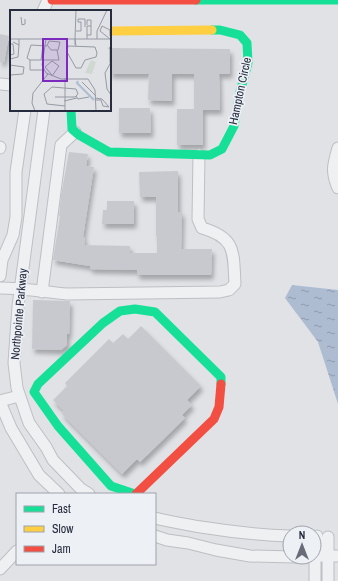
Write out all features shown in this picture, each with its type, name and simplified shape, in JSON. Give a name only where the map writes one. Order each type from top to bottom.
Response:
[{"type":"street","points":[[43,10],[48,0],[52,10]]},
{"type":"street","points":[[52,0],[338,0]]},
{"type":"street","name":"Hampton Circle","points":[[75,132],[109,152],[200,155],[210,154],[222,149],[234,126],[240,92],[248,64],[247,43],[240,35],[220,30],[111,31]]},
{"type":"street","name":"Northpointe Parkway","points":[[0,276],[2,260],[14,235],[16,217],[16,172],[25,111]]},
{"type":"street","name":"Northpointe Parkway","points":[[44,111],[19,294],[14,363],[17,388],[29,423],[53,460],[81,489],[87,493]]},
{"type":"street","points":[[42,292],[60,145],[75,132],[72,129],[71,111]]},
{"type":"street","points":[[338,148],[334,162],[333,177],[338,188]]},
{"type":"street","points":[[0,288],[21,288],[42,292],[67,294],[147,294],[220,292],[229,290],[235,284],[232,250],[225,239],[212,231],[202,228],[198,219],[200,155]]},
{"type":"street","points":[[133,493],[111,486],[58,426],[34,392],[38,384],[103,323],[120,311],[135,309],[155,312],[221,377],[219,407],[214,419],[180,454],[137,493]]},
{"type":"street","points":[[20,396],[0,402],[12,428],[39,475],[58,493]]},
{"type":"street","points":[[0,430],[12,428]]},
{"type":"street","points":[[64,493],[73,481]]},
{"type":"street","points":[[156,518],[176,524],[226,532],[282,536]]},
{"type":"street","points":[[156,536],[167,540],[250,556],[282,557]]},
{"type":"street","points":[[324,536],[333,556],[328,581]]},
{"type":"street","points":[[0,569],[16,552]]},
{"type":"street","points":[[322,557],[333,556]]},
{"type":"street","points":[[314,565],[315,581]]},
{"type":"water","points":[[292,285],[338,290],[338,404],[318,342],[285,298]]},
{"type":"building","points":[[0,34],[9,36],[4,62],[0,62]]},
{"type":"building","points":[[111,48],[230,49],[230,74],[219,74],[220,110],[203,110],[203,145],[177,145],[177,109],[194,109],[194,74],[172,74],[172,101],[148,100],[149,74],[111,74]]},
{"type":"building","points":[[119,108],[150,108],[151,133],[119,133]]},
{"type":"building","points":[[69,152],[88,154],[86,166],[94,167],[83,237],[85,238],[84,245],[130,246],[130,253],[157,253],[156,197],[140,197],[139,172],[178,171],[178,212],[182,212],[181,249],[212,249],[211,275],[137,275],[137,270],[90,269],[90,266],[53,260],[60,216],[61,196]]},
{"type":"building","points":[[107,201],[134,201],[134,224],[102,224],[103,210],[107,210]]},
{"type":"building","points":[[33,300],[70,301],[69,334],[67,334],[67,345],[61,350],[32,349]]},
{"type":"building","points":[[141,326],[201,386],[187,400],[192,405],[182,415],[185,418],[140,462],[137,459],[122,474],[62,414],[64,411],[53,400],[67,386],[65,383],[109,339],[113,343],[123,334],[128,339]]},
{"type":"traffic: fast","points":[[196,0],[338,0]]},
{"type":"traffic: fast","points":[[71,111],[72,129],[79,135],[109,152],[210,155],[222,149],[234,126],[240,92],[248,63],[247,43],[240,35],[220,30],[212,30]]},
{"type":"traffic: fast","points":[[132,493],[111,486],[58,426],[34,392],[38,384],[103,323],[120,311],[135,309],[155,312],[221,377],[221,384]]},
{"type":"traffic: slow","points":[[111,31],[212,30]]},
{"type":"traffic: jam","points":[[52,0],[196,0]]},
{"type":"traffic: jam","points":[[137,493],[214,419],[219,407],[221,384]]}]
